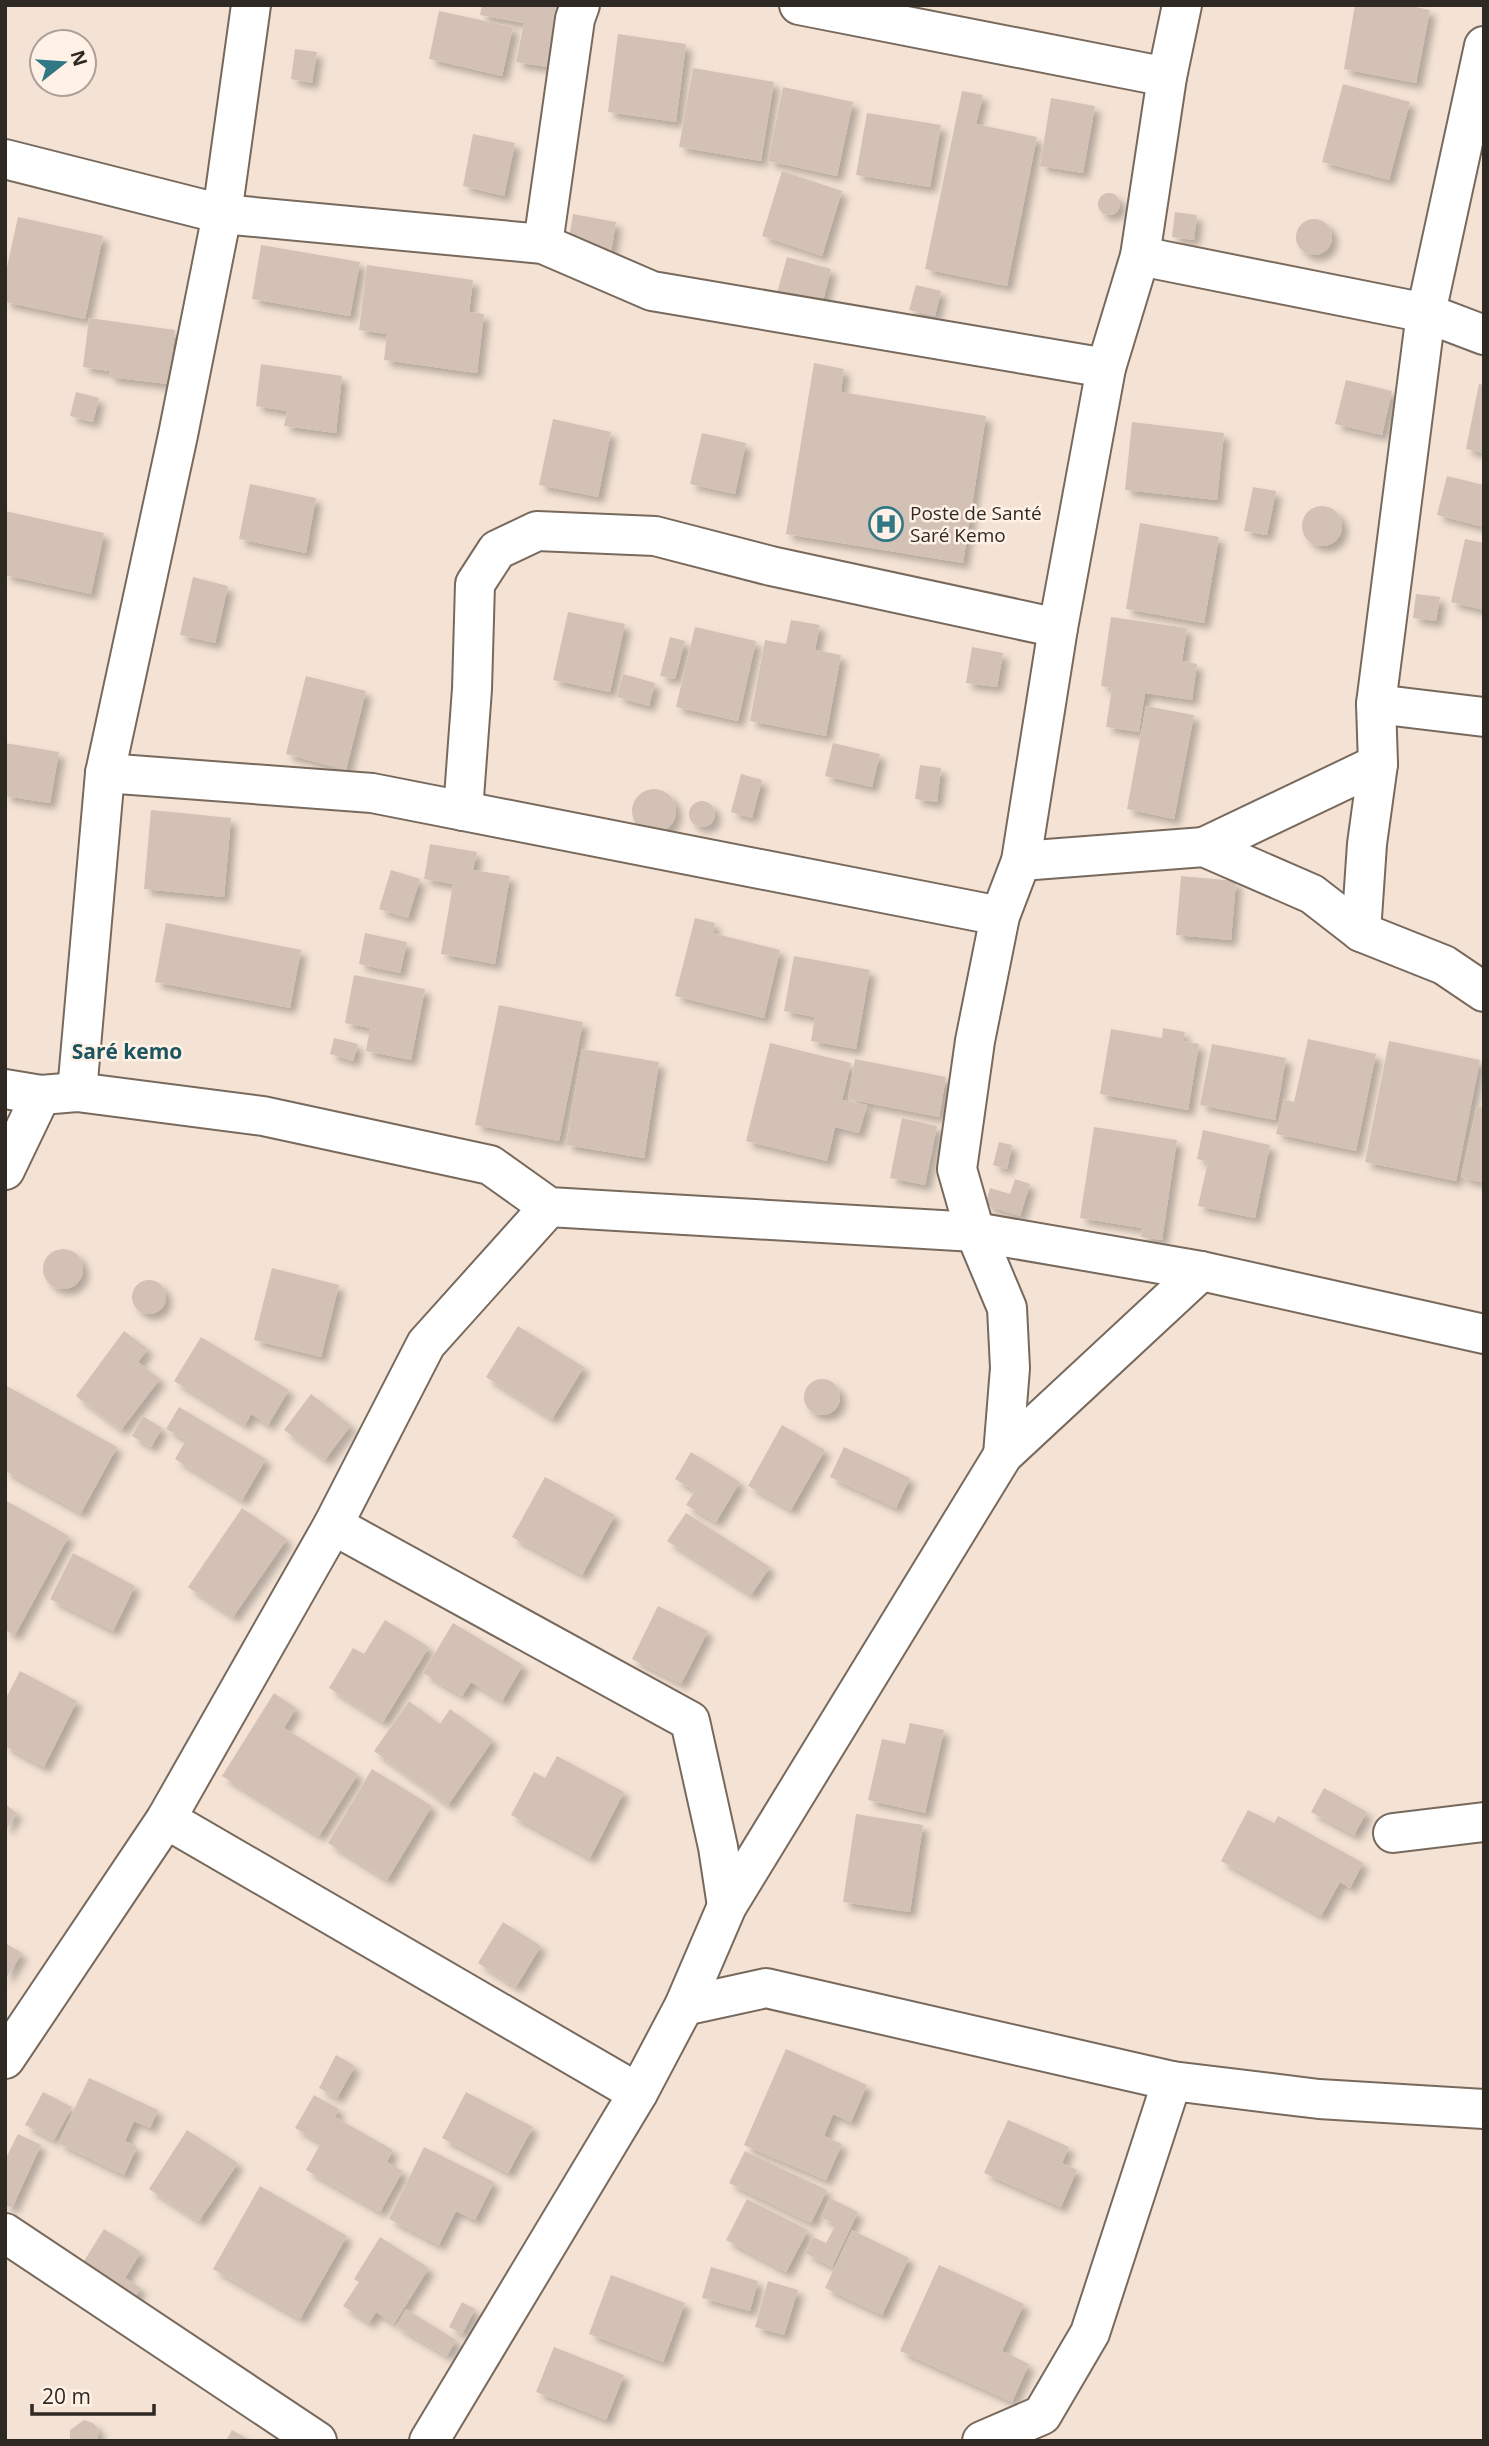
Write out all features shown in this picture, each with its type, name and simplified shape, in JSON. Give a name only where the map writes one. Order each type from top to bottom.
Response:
[{"type":"street","points":[[5,1170],[41,1092],[222,214],[251,5]]},
{"type":"street","points":[[543,244],[575,19],[580,5]]},
{"type":"street","points":[[799,5],[1167,77]]},
{"type":"street","points":[[1003,1455],[1010,1368],[1007,1308],[975,1231],[957,1169],[975,1041],[1000,916],[1021,860],[1058,628],[1106,368],[1140,256],[1167,77],[1182,5]]},
{"type":"street","points":[[1361,932],[1367,844],[1378,764],[1376,704],[1426,313],[1484,46]]},
{"type":"street","points":[[5,159],[222,214],[543,244],[652,291],[1106,368]]},
{"type":"street","points":[[1140,256],[1426,313],[1484,335]]},
{"type":"street","points":[[463,811],[474,584],[497,550],[537,531],[655,536],[771,566],[1058,628]]},
{"type":"street","points":[[1376,704],[1484,717]]},
{"type":"street","points":[[1021,860],[1204,847],[1378,764]]},
{"type":"street","points":[[105,773],[372,793],[1000,916]]},
{"type":"street","points":[[1204,847],[1312,894],[1361,932],[1444,965],[1484,992]]},
{"type":"street","points":[[41,1092],[263,1116],[490,1165],[549,1208],[975,1231],[1201,1271],[1484,1334]]},
{"type":"street","points":[[5,2059],[166,1819],[333,1525],[426,1344],[549,1208]]},
{"type":"street","points":[[429,2441],[638,2094],[684,2006],[727,1906],[1003,1455],[1201,1271]]},
{"type":"street","points":[[333,1525],[690,1721],[718,1847],[727,1906]]},
{"type":"street","points":[[166,1819],[638,2094]]},
{"type":"street","points":[[1393,1833],[1484,1822]]},
{"type":"street","points":[[684,2006],[766,1988],[1172,2081],[1319,2099],[1484,2109]]},
{"type":"street","points":[[982,2441],[1042,2415],[1090,2333],[1172,2081]]},
{"type":"street","points":[[5,2233],[317,2441]]},
{"type":"building","points":[[482,5],[558,5],[547,67],[516,62],[524,23],[480,15]]},
{"type":"building","points":[[1355,5],[1406,5],[1430,10],[1416,83],[1344,69]]},
{"type":"building","points":[[439,11],[513,27],[502,76],[429,59]]},
{"type":"building","points":[[618,34],[686,44],[676,122],[608,112]]},
{"type":"building","points":[[295,49],[317,52],[312,83],[291,79]]},
{"type":"building","points":[[693,68],[774,82],[761,161],[679,147]]},
{"type":"building","points":[[1343,84],[1410,102],[1389,180],[1322,162]]},
{"type":"building","points":[[783,87],[853,102],[837,176],[768,161]]},
{"type":"building","points":[[962,91],[983,95],[976,124],[1037,137],[1007,286],[925,269]]},
{"type":"building","points":[[1051,98],[1095,106],[1083,173],[1040,166]]},
{"type":"building","points":[[867,113],[941,125],[930,187],[856,175]]},
{"type":"building","points":[[473,134],[515,143],[504,196],[463,186]]},
{"type":"building","points":[[782,171],[842,191],[822,256],[762,236]]},
{"type":"building","points":[[1109,193],[1117,196],[1120,204],[1117,212],[1109,215],[1101,212],[1098,204],[1101,196]]},
{"type":"building","points":[[1175,212],[1197,215],[1194,240],[1172,237]]},
{"type":"building","points":[[573,214],[616,222],[611,252],[568,245]]},
{"type":"building","points":[[18,217],[103,236],[85,319],[5,302],[5,276]]},
{"type":"building","points":[[1314,219],[1327,224],[1332,237],[1327,250],[1314,255],[1301,250],[1296,237],[1301,224]]},
{"type":"building","points":[[261,245],[360,262],[350,316],[252,299]]},
{"type":"building","points":[[787,257],[831,269],[822,305],[777,293]]},
{"type":"building","points":[[367,265],[473,280],[469,312],[484,314],[477,373],[384,360],[387,334],[359,330]]},
{"type":"building","points":[[916,285],[941,291],[935,316],[909,310]]},
{"type":"building","points":[[89,318],[175,330],[168,384],[109,377],[110,371],[83,367]]},
{"type":"building","points":[[814,363],[844,369],[841,392],[986,416],[963,563],[786,534]]},
{"type":"building","points":[[261,364],[342,376],[336,433],[284,426],[287,411],[256,406]]},
{"type":"building","points":[[1346,380],[1392,391],[1382,435],[1335,424]]},
{"type":"building","points":[[1479,384],[1484,385],[1484,453],[1466,449]]},
{"type":"building","points":[[76,392],[99,398],[93,422],[70,416]]},
{"type":"building","points":[[553,419],[611,432],[598,497],[539,485]]},
{"type":"building","points":[[1132,422],[1224,433],[1217,500],[1125,490]]},
{"type":"building","points":[[702,433],[746,443],[735,494],[690,484]]},
{"type":"building","points":[[1447,476],[1484,485],[1484,527],[1437,515]]},
{"type":"building","points":[[250,484],[316,498],[306,553],[239,539]]},
{"type":"building","points":[[1253,487],[1276,491],[1267,535],[1244,531]]},
{"type":"building","points":[[1322,506],[1336,512],[1342,526],[1336,540],[1322,546],[1308,540],[1302,526],[1308,512]]},
{"type":"building","points":[[5,511],[104,533],[91,594],[5,575]]},
{"type":"building","points":[[1140,523],[1219,537],[1204,623],[1126,609]]},
{"type":"building","points":[[1465,539],[1484,543],[1484,610],[1451,602]]},
{"type":"building","points":[[193,577],[228,586],[215,643],[180,635]]},
{"type":"building","points":[[1416,594],[1440,597],[1436,621],[1413,618]]},
{"type":"building","points":[[568,612],[625,624],[610,692],[553,680]]},
{"type":"building","points":[[1111,617],[1187,628],[1182,661],[1197,664],[1192,700],[1145,693],[1139,732],[1106,727],[1112,688],[1101,686]]},
{"type":"building","points":[[791,620],[820,625],[815,650],[841,655],[826,736],[750,721],[765,640],[786,644]]},
{"type":"building","points":[[695,627],[756,641],[738,721],[676,707]]},
{"type":"building","points":[[670,637],[685,641],[675,679],[660,676]]},
{"type":"building","points":[[972,647],[1003,653],[997,687],[966,683]]},
{"type":"building","points":[[623,674],[655,683],[649,706],[617,697]]},
{"type":"building","points":[[306,676],[366,691],[346,770],[286,754]]},
{"type":"building","points":[[1146,706],[1194,715],[1174,819],[1127,809]]},
{"type":"building","points":[[5,743],[59,752],[50,803],[5,796]]},
{"type":"building","points":[[833,743],[880,754],[872,787],[825,776]]},
{"type":"building","points":[[920,765],[941,768],[937,802],[915,799]]},
{"type":"building","points":[[741,774],[762,780],[752,818],[731,812]]},
{"type":"building","points":[[654,789],[670,795],[676,811],[670,827],[654,833],[638,827],[632,811],[638,795]]},
{"type":"building","points":[[702,801],[711,805],[715,814],[711,823],[702,827],[693,823],[689,814],[693,805]]},
{"type":"building","points":[[151,810],[231,818],[224,897],[144,889]]},
{"type":"building","points":[[430,844],[477,852],[473,870],[510,876],[495,964],[441,954],[453,884],[424,879]]},
{"type":"building","points":[[391,870],[420,879],[408,918],[379,909]]},
{"type":"building","points":[[1181,876],[1236,881],[1231,940],[1176,935]]},
{"type":"building","points":[[695,918],[715,923],[713,933],[780,950],[764,1018],[675,996]]},
{"type":"building","points":[[166,923],[301,950],[290,1008],[155,982]]},
{"type":"building","points":[[365,933],[407,942],[400,973],[359,964]]},
{"type":"building","points":[[794,956],[870,970],[856,1049],[811,1041],[815,1017],[784,1011]]},
{"type":"building","points":[[354,975],[425,989],[411,1060],[366,1051],[370,1028],[345,1023]]},
{"type":"building","points":[[499,1005],[583,1022],[559,1141],[475,1125]]},
{"type":"building","points":[[1163,1028],[1185,1032],[1183,1041],[1199,1044],[1188,1110],[1100,1094],[1111,1029],[1162,1038]]},
{"type":"building","points":[[334,1038],[358,1044],[353,1061],[330,1054]]},
{"type":"building","points":[[1308,1039],[1376,1054],[1356,1151],[1276,1134],[1284,1099],[1294,1102]]},
{"type":"building","points":[[1389,1041],[1480,1060],[1456,1181],[1365,1162]]},
{"type":"building","points":[[770,1043],[851,1063],[842,1100],[867,1105],[859,1133],[835,1127],[827,1161],[746,1141]]},
{"type":"building","points":[[1212,1044],[1286,1058],[1275,1120],[1200,1105]]},
{"type":"building","points":[[582,1049],[659,1062],[644,1158],[566,1145]]},
{"type":"building","points":[[855,1059],[946,1077],[939,1117],[848,1099]]},
{"type":"building","points":[[1477,1106],[1484,1108],[1484,1183],[1461,1177]]},
{"type":"building","points":[[902,1118],[937,1126],[925,1185],[890,1178]]},
{"type":"building","points":[[1094,1127],[1177,1140],[1162,1240],[1141,1237],[1142,1228],[1080,1218]]},
{"type":"building","points":[[1203,1130],[1270,1145],[1255,1218],[1198,1206],[1208,1162],[1197,1159]]},
{"type":"building","points":[[999,1142],[1012,1145],[1007,1169],[993,1165]]},
{"type":"building","points":[[1015,1179],[1030,1184],[1020,1216],[985,1205],[990,1188],[1010,1194]]},
{"type":"building","points":[[63,1249],[77,1255],[83,1269],[77,1283],[63,1289],[49,1283],[43,1269],[49,1255]]},
{"type":"building","points":[[272,1268],[339,1285],[321,1357],[254,1340]]},
{"type":"building","points":[[149,1280],[161,1285],[166,1297],[161,1309],[149,1314],[137,1309],[132,1297],[137,1285]]},
{"type":"building","points":[[518,1326],[584,1367],[552,1419],[486,1377]]},
{"type":"building","points":[[124,1331],[148,1349],[138,1362],[160,1379],[121,1430],[76,1396]]},
{"type":"building","points":[[201,1337],[289,1390],[268,1425],[251,1414],[245,1425],[174,1381]]},
{"type":"building","points":[[822,1379],[835,1384],[840,1397],[835,1410],[822,1415],[809,1410],[804,1397],[809,1384]]},
{"type":"building","points":[[5,1385],[117,1447],[81,1513],[5,1471]]},
{"type":"building","points":[[311,1394],[351,1425],[325,1460],[284,1430]]},
{"type":"building","points":[[179,1407],[266,1459],[242,1500],[175,1459],[186,1440],[166,1429]]},
{"type":"building","points":[[143,1416],[162,1428],[151,1447],[132,1436]]},
{"type":"building","points":[[782,1425],[825,1450],[791,1510],[748,1486]]},
{"type":"building","points":[[844,1447],[910,1478],[896,1508],[830,1477]]},
{"type":"building","points":[[691,1452],[740,1482],[716,1522],[686,1505],[695,1491],[675,1479]]},
{"type":"building","points":[[545,1477],[615,1515],[582,1575],[512,1537]]},
{"type":"building","points":[[5,1500],[69,1536],[15,1635],[5,1630]]},
{"type":"building","points":[[242,1508],[287,1539],[233,1617],[188,1587]]},
{"type":"building","points":[[686,1513],[770,1567],[751,1595],[667,1541]]},
{"type":"building","points":[[73,1553],[135,1586],[113,1631],[50,1599]]},
{"type":"building","points":[[658,1606],[708,1631],[681,1684],[632,1659]]},
{"type":"building","points":[[385,1620],[429,1647],[383,1722],[329,1688],[353,1648],[364,1654]]},
{"type":"building","points":[[453,1623],[523,1665],[502,1701],[471,1682],[462,1696],[423,1673]]},
{"type":"building","points":[[20,1671],[77,1701],[44,1767],[5,1746],[5,1700]]},
{"type":"building","points":[[274,1693],[296,1708],[284,1728],[358,1774],[319,1836],[222,1776]]},
{"type":"building","points":[[409,1701],[440,1724],[450,1709],[493,1740],[448,1805],[374,1751]]},
{"type":"building","points":[[910,1723],[944,1730],[925,1813],[868,1800],[882,1739],[905,1744]]},
{"type":"building","points":[[557,1756],[624,1792],[590,1858],[511,1815],[534,1772],[545,1778]]},
{"type":"building","points":[[372,1769],[432,1806],[387,1880],[328,1843]]},
{"type":"building","points":[[1324,1788],[1367,1812],[1354,1835],[1311,1812]]},
{"type":"building","points":[[5,1804],[17,1813],[5,1831]]},
{"type":"building","points":[[1248,1810],[1274,1823],[1278,1816],[1363,1863],[1350,1888],[1340,1882],[1321,1916],[1221,1861]]},
{"type":"building","points":[[856,1814],[923,1825],[910,1912],[843,1902]]},
{"type":"building","points":[[503,1922],[541,1946],[516,1987],[478,1963]]},
{"type":"building","points":[[5,1943],[22,1953],[5,1980]]},
{"type":"building","points":[[786,2049],[867,2085],[851,2122],[833,2114],[824,2136],[842,2144],[826,2180],[744,2145]]},
{"type":"building","points":[[336,2055],[355,2066],[337,2098],[319,2088]]},
{"type":"building","points":[[89,2078],[158,2110],[150,2128],[134,2121],[125,2141],[137,2147],[124,2175],[58,2143]]},
{"type":"building","points":[[43,2092],[72,2107],[54,2140],[25,2125]]},
{"type":"building","points":[[466,2092],[533,2127],[508,2173],[442,2138]]},
{"type":"building","points":[[314,2095],[339,2109],[335,2117],[393,2150],[387,2162],[403,2171],[380,2212],[306,2170],[321,2143],[295,2128]]},
{"type":"building","points":[[1008,2120],[1069,2147],[1062,2163],[1077,2170],[1061,2207],[984,2173]]},
{"type":"building","points":[[187,2130],[238,2163],[199,2221],[149,2189]]},
{"type":"building","points":[[18,2134],[41,2145],[12,2208],[5,2205],[5,2160]]},
{"type":"building","points":[[424,2147],[494,2182],[475,2220],[456,2211],[439,2245],[389,2219]]},
{"type":"building","points":[[745,2151],[827,2190],[811,2223],[729,2183]]},
{"type":"building","points":[[260,2186],[347,2236],[300,2319],[213,2269]]},
{"type":"building","points":[[830,2198],[858,2212],[832,2267],[805,2253],[813,2237],[826,2243],[836,2224],[821,2217]]},
{"type":"building","points":[[747,2199],[808,2230],[786,2272],[726,2240]]},
{"type":"building","points":[[104,2229],[141,2252],[125,2278],[141,2288],[131,2304],[79,2269]]},
{"type":"building","points":[[852,2230],[909,2258],[882,2315],[825,2288]]},
{"type":"building","points":[[380,2237],[429,2268],[394,2324],[376,2312],[369,2323],[343,2306],[359,2282],[354,2279]]},
{"type":"building","points":[[939,2265],[1024,2304],[1002,2351],[1029,2364],[1012,2402],[900,2351]]},
{"type":"building","points":[[711,2267],[758,2281],[750,2311],[702,2298]]},
{"type":"building","points":[[611,2275],[685,2303],[663,2362],[589,2334]]},
{"type":"building","points":[[768,2281],[798,2290],[784,2335],[755,2327]]},
{"type":"building","points":[[462,2302],[475,2309],[462,2334],[449,2327]]},
{"type":"building","points":[[406,2309],[456,2340],[447,2356],[396,2326]]},
{"type":"building","points":[[554,2347],[624,2375],[606,2420],[536,2392]]},
{"type":"building","points":[[84,2420],[93,2423],[99,2430],[97,2441],[70,2439],[70,2430]]},
{"type":"building","points":[[232,2430],[251,2441],[226,2441]]},
{"type":"place","name":"Poste de Santé Saré Kemo","points":[[886,524]]},
{"type":"district","name":"Saré kemo","points":[[127,1052]]}]
